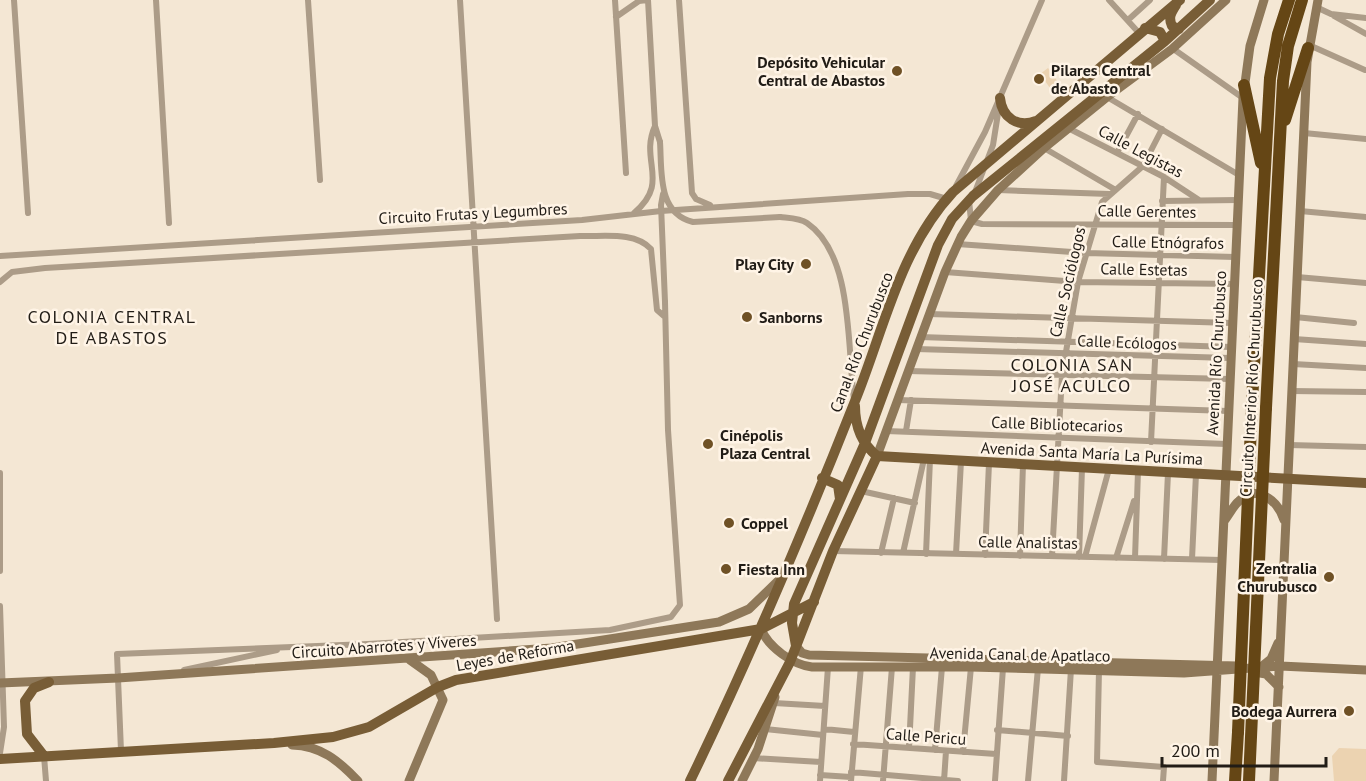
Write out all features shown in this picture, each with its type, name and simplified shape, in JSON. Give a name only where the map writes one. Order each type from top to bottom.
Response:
[{"type":"highway","name":"Circuito Interior Río Churubusco","points":[[1249,781],[1280,139],[1285,65],[1294,3]]},
{"type":"highway","name":"Circuito Interior Río Churubusco","points":[[1235,781],[1263,170],[1271,71],[1294,3]]},
{"type":"highway","points":[[1280,139],[1308,47]]},
{"type":"highway","points":[[1244,85],[1263,170]]},
{"type":"main road","points":[[1179,29],[1172,26],[1170,16],[1180,0]]},
{"type":"main road","name":"Canal Río Churubusco","points":[[690,781],[786,573],[822,478],[855,402],[911,253],[927,224],[946,200],[987,163],[1180,0]]},
{"type":"main road","points":[[728,781],[791,660],[833,551],[877,456],[945,272],[957,244],[971,221],[998,190],[1044,148],[1169,45],[1179,29],[1210,0]]},
{"type":"main road","points":[[796,646],[792,615],[796,598],[865,443],[938,245],[952,219],[971,198],[1226,0]]},
{"type":"main road","name":"Avenida Río Churubusco","points":[[1212,781],[1243,98],[1250,46],[1264,0]]},
{"type":"main road","points":[[1274,781],[1308,47],[1317,3]]},
{"type":"main road","points":[[1142,31],[1160,32],[1169,45]]},
{"type":"main road","points":[[1000,99],[1004,112],[1012,120],[1024,124],[1036,121]]},
{"type":"main road","points":[[946,200],[952,219]]},
{"type":"main road","points":[[855,402],[857,424],[865,443],[877,456]]},
{"type":"main road","name":"Avenida Santa María La Purísima","points":[[877,456],[1366,483]]},
{"type":"main road","points":[[822,478],[838,485],[840,499]]},
{"type":"main road","points":[[1223,523],[1241,499],[1259,494],[1267,496],[1276,503],[1286,525]]},
{"type":"main road","name":"Circuito Abarrotes y Víveres","points":[[2,683],[118,678],[552,648],[719,622],[749,609],[786,573]]},
{"type":"main road","name":"Leyes de Reforma","points":[[0,759],[274,744],[350,734],[385,718],[438,687],[456,680],[760,629],[814,602]]},
{"type":"main road","points":[[760,629],[766,639],[791,660]]},
{"type":"main road","points":[[1256,668],[1271,659],[1281,633]]},
{"type":"main road","name":"Avenida Canal de Apatlaco","points":[[796,646],[802,653],[809,655],[1217,671]]},
{"type":"main road","points":[[876,666],[877,656]]},
{"type":"main road","points":[[409,659],[426,669],[438,687],[442,705],[410,781]]},
{"type":"main road","name":"Avenida Canal de Apatlaco","points":[[791,660],[803,666],[828,667],[1217,671],[1280,666],[1366,670]]},
{"type":"main road","points":[[1217,671],[1260,672],[1279,687]]},
{"type":"main road","points":[[742,781],[765,729],[781,679]]},
{"type":"main road","points":[[44,756],[33,745],[27,734],[25,701],[34,688],[49,682]]},
{"type":"main road","points":[[274,744],[303,745],[321,750],[339,761],[358,781]]},
{"type":"street","points":[[14,0],[28,213]]},
{"type":"street","points":[[156,0],[169,223]]},
{"type":"street","points":[[308,0],[320,180]]},
{"type":"street","points":[[460,0],[497,619]]},
{"type":"street","points":[[615,0],[618,16],[626,173]]},
{"type":"street","points":[[122,751],[117,654],[610,630],[671,617],[680,605],[668,430],[661,205],[663,194],[660,142],[655,126],[647,0],[639,0],[618,16]]},
{"type":"street","points":[[679,0],[692,193],[696,199],[713,207]]},
{"type":"street","points":[[946,200],[977,150],[1042,0]]},
{"type":"street","points":[[1109,0],[1142,31]]},
{"type":"street","points":[[1128,20],[1150,0]]},
{"type":"street","points":[[1317,3],[1331,14],[1366,34]]},
{"type":"street","points":[[1331,14],[1366,18]]},
{"type":"street","points":[[1169,45],[1243,98]]},
{"type":"street","points":[[1308,47],[1365,70]]},
{"type":"street","points":[[1107,97],[1239,175]]},
{"type":"street","points":[[971,221],[971,198],[987,163],[996,133],[1000,99]]},
{"type":"street","points":[[1117,153],[1138,114]]},
{"type":"street","points":[[634,213],[647,202],[653,187],[651,144],[655,126]]},
{"type":"street","name":"Calle Legistas","points":[[1068,128],[1164,177],[1199,200]]},
{"type":"street","name":"Calle Sociólogos","points":[[1052,556],[1059,404],[1070,320],[1078,282],[1102,202],[1143,166],[1162,129]]},
{"type":"street","points":[[1304,133],[1366,139]]},
{"type":"street","points":[[1044,148],[1112,192]]},
{"type":"street","points":[[1151,442],[1155,378],[1155,322],[1164,177]]},
{"type":"street","points":[[998,190],[1112,192]]},
{"type":"street","points":[[663,194],[675,214],[693,222],[780,217],[806,222],[821,238],[835,264],[846,312],[855,402]]},
{"type":"street","name":"Circuito Frutas y Legumbres","points":[[0,256],[582,220],[634,213],[908,194],[930,194],[946,200]]},
{"type":"street","points":[[1162,201],[1238,200]]},
{"type":"street","points":[[1300,211],[1366,217]]},
{"type":"street","name":"Calle Gerentes","points":[[971,221],[991,224],[1237,225]]},
{"type":"street","points":[[0,282],[12,272],[28,269],[580,236],[640,239],[651,249],[657,310],[665,317]]},
{"type":"street","name":"Calle Etnógrafos","points":[[957,244],[1086,253],[1235,257]]},
{"type":"street","name":"Calle Estetas","points":[[945,272],[1078,282],[1234,284]]},
{"type":"street","points":[[1297,277],[1366,284]]},
{"type":"street","points":[[929,314],[1070,320],[1232,323]]},
{"type":"street","points":[[1295,316],[1354,323]]},
{"type":"street","points":[[920,337],[1231,347]]},
{"type":"street","points":[[1294,339],[1366,344]]},
{"type":"street","name":"Calle Ecólogos","points":[[916,349],[1230,358]]},
{"type":"street","points":[[1293,364],[1366,368]]},
{"type":"street","points":[[908,371],[1229,379]]},
{"type":"street","points":[[1292,391],[1366,392]]},
{"type":"street","points":[[898,400],[1228,411]]},
{"type":"street","points":[[906,431],[911,400]]},
{"type":"street","name":"Calle Bibliotecarios","points":[[886,431],[1226,444]]},
{"type":"street","points":[[1289,445],[1366,447]]},
{"type":"street","points":[[903,553],[927,459]]},
{"type":"street","points":[[926,554],[927,459]]},
{"type":"street","points":[[956,554],[960,461]]},
{"type":"street","points":[[985,555],[989,463]]},
{"type":"street","points":[[1020,556],[1023,464]]},
{"type":"street","points":[[1082,468],[1082,557]]},
{"type":"street","points":[[1082,557],[1109,469]]},
{"type":"street","points":[[1135,558],[1138,471]]},
{"type":"street","points":[[1164,559],[1168,472]]},
{"type":"street","points":[[0,473],[0,571]]},
{"type":"street","points":[[1192,560],[1196,474]]},
{"type":"street","points":[[861,490],[915,502]]},
{"type":"street","points":[[1116,558],[1137,493]]},
{"type":"street","points":[[881,553],[894,498]]},
{"type":"street","name":"Calle Analistas","points":[[833,551],[1222,560]]},
{"type":"street","points":[[0,606],[4,727],[0,753]]},
{"type":"street","points":[[162,675],[289,647]]},
{"type":"street","points":[[851,777],[861,666]]},
{"type":"street","points":[[828,667],[820,778],[958,781]]},
{"type":"street","points":[[883,778],[892,667]]},
{"type":"street","points":[[909,748],[913,667]]},
{"type":"street","points":[[935,750],[942,667]]},
{"type":"street","points":[[963,752],[970,667]]},
{"type":"street","points":[[995,781],[1002,668]]},
{"type":"street","points":[[1028,781],[1038,668]]},
{"type":"street","points":[[1064,781],[1071,669]]},
{"type":"street","points":[[1099,670],[1097,762],[1164,767],[1163,781]]},
{"type":"street","points":[[774,703],[825,706]]},
{"type":"street","points":[[765,729],[854,732]]},
{"type":"street","points":[[997,730],[1068,736]]},
{"type":"street","name":"Calle Pericu","points":[[853,744],[996,754]]},
{"type":"street","points":[[944,780],[946,751]]},
{"type":"street","points":[[44,756],[46,781]]},
{"type":"street","points":[[753,758],[821,762]]},
{"type":"shaded area","points":[[1048,68],[1058,82],[1050,88],[1040,74]]},
{"type":"shaded area","points":[[1339,748],[1366,749],[1366,781],[1334,781],[1332,756]]},
{"type":"place","name":"Depósito Vehicular Central de Abastos","points":[[897,71]]},
{"type":"place","name":"Pilares Central de Abasto","points":[[1039,79]]},
{"type":"place","name":"Play City","points":[[806,264]]},
{"type":"place","name":"Sanborns","points":[[747,317]]},
{"type":"place","name":"Cinépolis Plaza Central","points":[[708,444]]},
{"type":"place","name":"Coppel","points":[[729,523]]},
{"type":"place","name":"Fiesta Inn","points":[[726,569]]},
{"type":"place","name":"Zentralia Churubusco","points":[[1329,577]]},
{"type":"place","name":"Bodega Aurrera","points":[[1349,711]]},
{"type":"district","name":"COLONIA CENTRAL DE ABASTOS","points":[[112,327]]},
{"type":"district","name":"COLONIA SAN JOSÉ ACULCO","points":[[1072,376]]}]
